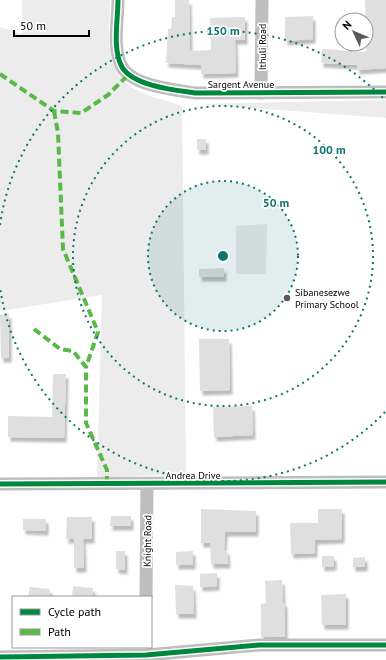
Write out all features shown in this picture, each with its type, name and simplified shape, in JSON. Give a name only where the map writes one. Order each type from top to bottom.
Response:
[{"type":"street","name":"Sargent Avenue","points":[[118,0],[118,48],[122,67],[128,75],[164,89],[195,94],[386,92]]},
{"type":"street","name":"Ithuli Road","points":[[262,0],[262,93]]},
{"type":"street","name":"Andrea Drive","points":[[0,484],[386,482]]},
{"type":"street","name":"Knight Road","points":[[146,596],[147,484]]},
{"type":"street","points":[[0,657],[146,654],[259,645],[386,645]]},
{"type":"shaded area","points":[[22,0],[110,0],[109,35],[111,58],[121,78],[130,86],[141,92],[182,106],[186,474],[97,478],[102,295],[0,311],[0,27],[22,34]]},
{"type":"shaded area","points":[[386,100],[386,118],[201,104]]},
{"type":"shaded area","points":[[267,224],[266,274],[236,274],[236,226]]},
{"type":"building","points":[[175,0],[189,0],[190,51],[211,50],[210,18],[245,17],[245,40],[235,40],[236,73],[201,74],[201,65],[166,63],[168,29],[171,29],[172,17],[175,17]]},
{"type":"building","points":[[365,0],[386,0],[386,68],[357,70],[357,65],[321,63],[322,49],[334,50],[334,52],[374,52],[374,12],[365,12]]},
{"type":"building","points":[[313,16],[313,39],[285,41],[285,17]]},
{"type":"building","points":[[197,139],[206,139],[206,150],[197,150]]},
{"type":"building","points":[[224,268],[224,277],[199,277],[199,269]]},
{"type":"building","points":[[9,314],[9,358],[1,358],[0,315]]},
{"type":"building","points":[[199,339],[229,339],[230,390],[200,391]]},
{"type":"building","points":[[53,374],[66,374],[64,438],[8,437],[8,416],[52,417]]},
{"type":"building","points":[[252,406],[253,435],[214,437],[213,407]]},
{"type":"building","points":[[201,509],[256,511],[256,532],[225,532],[224,550],[227,550],[228,564],[211,564],[210,543],[201,543]]},
{"type":"building","points":[[318,509],[342,509],[342,539],[315,540],[315,553],[291,554],[290,523],[318,523]]},
{"type":"building","points":[[111,516],[131,516],[131,526],[110,526]]},
{"type":"building","points":[[67,517],[92,517],[92,539],[83,539],[84,568],[74,568],[74,539],[66,539]]},
{"type":"building","points":[[23,519],[46,519],[46,531],[23,530]]},
{"type":"building","points":[[116,551],[125,551],[125,570],[116,569]]},
{"type":"building","points":[[193,551],[193,565],[176,565],[176,552]]},
{"type":"building","points":[[322,556],[334,556],[334,566],[322,567]]},
{"type":"building","points":[[365,557],[365,567],[353,567],[353,558]]},
{"type":"building","points":[[217,573],[217,586],[200,587],[200,574]]},
{"type":"building","points":[[282,580],[283,603],[285,603],[285,637],[261,637],[261,604],[266,603],[265,581]]},
{"type":"building","points":[[175,585],[193,586],[194,614],[176,614]]},
{"type":"building","points":[[73,586],[93,588],[92,596],[72,596]]},
{"type":"building","points":[[30,587],[50,589],[49,596],[28,596]]},
{"type":"building","points":[[346,594],[346,625],[322,625],[321,595]]},
{"type":"marked path","points":[[0,74],[54,111],[81,113],[108,95],[128,75]]},
{"type":"marked path","points":[[54,111],[58,133],[63,249],[98,332],[86,367]]},
{"type":"marked path","points":[[34,329],[60,349],[73,351],[86,367],[86,423],[107,470],[107,484]]},
{"type":"cycle path","points":[[118,0],[116,43],[119,60],[127,73],[135,79],[145,83],[195,93],[386,92]]},
{"type":"cycle path","points":[[0,484],[386,482]]},
{"type":"cycle path","points":[[0,657],[146,655],[259,645],[386,645]]},
{"type":"place","name":"Sibanesezwe Primary School","points":[[287,298]]}]
